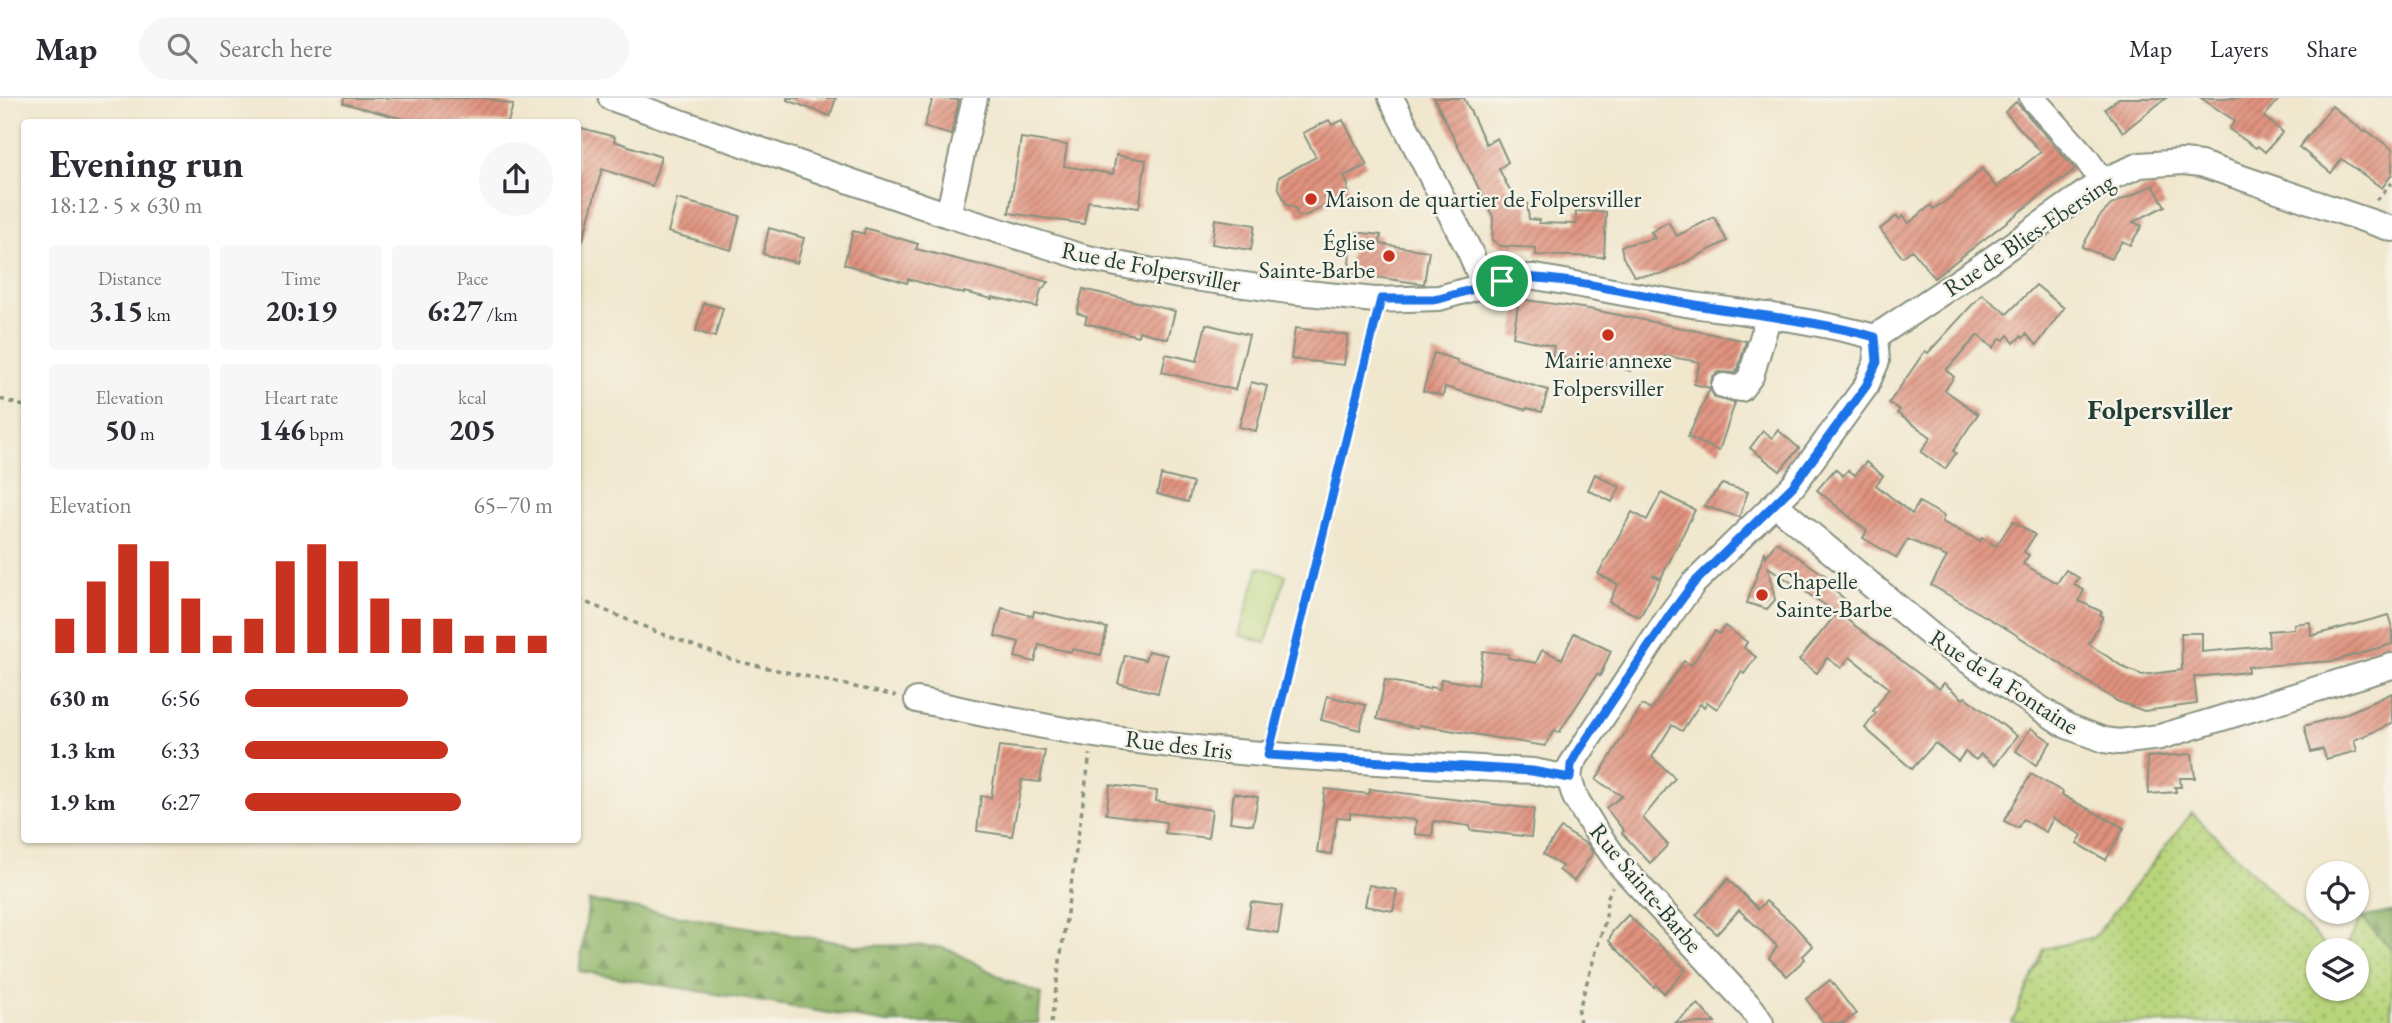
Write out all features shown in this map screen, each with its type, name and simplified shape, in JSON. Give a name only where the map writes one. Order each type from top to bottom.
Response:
[{"type":"street","name":"Rue de Folpersviller","points":[[611,98],[948,215],[1083,257],[1179,276],[1288,291],[1381,299],[1439,299],[1515,277],[1535,277],[1826,325],[1875,337]]},
{"type":"street","points":[[948,215],[975,98]]},
{"type":"street","points":[[1391,98],[1485,286]]},
{"type":"street","points":[[2032,98],[2085,157],[2102,181]]},
{"type":"street","name":"Rue de Blies-Ebersing","points":[[1875,337],[2102,181],[2140,165],[2183,162],[2201,164],[2392,229]]},
{"type":"street","points":[[1724,386],[1741,389],[1751,376],[1769,315]]},
{"type":"street","points":[[1570,778],[1571,765],[1578,752],[1693,584],[1776,505],[1806,469],[1866,386],[1877,362],[1875,337]]},
{"type":"street","name":"Rue de la Fontaine","points":[[1776,505],[1938,641],[2067,726],[2104,740],[2160,737],[2392,666]]},
{"type":"street","name":"Rue des Iris","points":[[917,700],[1092,735],[1268,755],[1532,771],[1570,778]]},
{"type":"street","name":"Rue Sainte-Barbe","points":[[1570,778],[1582,810],[1627,872],[1753,1010],[1761,1023]]},
{"type":"path","points":[[1268,755],[1381,299]]},
{"type":"path","points":[[0,398],[21,405]]},
{"type":"path","points":[[581,600],[736,661],[917,700]]},
{"type":"path","points":[[1051,1023],[1092,735]]},
{"type":"path","points":[[1580,1023],[1578,1012],[1606,918],[1607,899],[1614,885],[1627,872]]},
{"type":"green space","points":[[1259,567],[1286,575],[1266,643],[1239,635]]},
{"type":"green space","points":[[2192,813],[2318,938],[2306,938],[2306,1001],[2369,1001],[2369,938],[2351,938],[2359,924],[2369,924],[2369,917],[2392,912],[2392,1023],[2012,1023],[2044,949],[2094,937]]},
{"type":"green space","points":[[589,901],[861,946],[940,947],[1041,994],[1038,1023],[888,1023],[579,971]]},
{"type":"green space","points":[[2392,912],[2392,950],[2368,924],[2369,917]]},
{"type":"building","points":[[344,98],[485,98],[513,105],[509,119],[404,119],[343,103]]},
{"type":"building","points":[[787,98],[836,98],[830,116]]},
{"type":"building","points":[[933,98],[959,100],[951,135],[924,127]]},
{"type":"building","points":[[1434,98],[1464,98],[1486,144],[1497,138],[1508,162],[1499,169],[1517,205],[1527,203],[1529,219],[1539,220],[1539,223],[1576,224],[1576,211],[1606,212],[1604,257],[1536,255],[1536,248],[1501,246],[1492,240],[1493,217]]},
{"type":"building","points":[[2119,98],[2166,98],[2123,132],[2105,109]]},
{"type":"building","points":[[2201,98],[2280,98],[2264,117],[2283,132],[2265,152],[2229,129],[2235,121]]},
{"type":"building","points":[[2016,102],[2075,169],[1934,278],[1912,250],[1902,257],[1880,229],[1897,216],[1899,219],[1903,216],[1909,223],[1931,205],[1933,209],[1982,169],[1996,187],[2041,152],[2005,112]]},
{"type":"building","points":[[2332,106],[2364,132],[2366,130],[2392,149],[2392,174],[2382,188],[2342,159],[2331,173],[2299,147]]},
{"type":"building","points":[[1329,120],[1332,125],[1343,120],[1367,165],[1344,176],[1348,185],[1347,194],[1305,216],[1298,216],[1295,208],[1286,204],[1278,186],[1279,177],[1316,157],[1303,133]]},
{"type":"building","points":[[581,128],[615,137],[614,141],[661,157],[652,186],[602,169],[582,243]]},
{"type":"building","points":[[1021,138],[1067,145],[1064,166],[1113,174],[1116,155],[1146,160],[1139,208],[1088,201],[1084,224],[1009,213]]},
{"type":"building","points":[[2153,185],[2165,206],[2133,222],[2142,226],[2130,245],[2122,241],[2111,259],[2082,247],[2099,217],[2111,205]]},
{"type":"building","points":[[677,199],[740,216],[731,250],[668,232]]},
{"type":"building","points":[[1714,217],[1727,241],[1663,274],[1634,276],[1623,257],[1621,246],[1655,238],[1651,232],[1668,222],[1677,236]]},
{"type":"building","points":[[1215,219],[1255,225],[1251,250],[1212,244]]},
{"type":"building","points":[[769,228],[804,238],[797,263],[763,254]]},
{"type":"building","points":[[865,228],[918,244],[916,249],[1049,282],[1041,290],[1037,307],[964,294],[908,279],[907,283],[844,264],[853,231],[864,234]]},
{"type":"building","name":"Église Sainte-Barbe","points":[[1353,232],[1381,235],[1380,244],[1429,251],[1424,284],[1368,276],[1366,279],[1354,277],[1355,271],[1349,263]]},
{"type":"building","points":[[2036,285],[2064,308],[2037,345],[2026,334],[2014,343],[2008,335],[2004,340],[2001,338],[1993,348],[1978,335],[1946,370],[1954,377],[1945,390],[1978,414],[1953,451],[1956,453],[1945,469],[1921,452],[1931,437],[1897,413],[1900,410],[1889,403],[1925,351],[1928,353],[1982,294],[2007,314]]},
{"type":"building","points":[[1083,289],[1175,311],[1168,339],[1139,331],[1138,336],[1085,323],[1087,316],[1077,313]]},
{"type":"building","points":[[1519,299],[1589,309],[1746,341],[1735,373],[1718,372],[1712,377],[1710,388],[1694,384],[1700,362],[1665,356],[1660,364],[1632,361],[1630,371],[1612,365],[1552,356],[1554,346],[1513,337]]},
{"type":"building","points":[[704,303],[723,308],[715,337],[696,331]]},
{"type":"building","points":[[1206,324],[1249,335],[1235,390],[1162,372],[1166,354],[1197,361]]},
{"type":"building","points":[[1295,328],[1348,335],[1344,365],[1291,359]]},
{"type":"building","points":[[1434,353],[1457,360],[1457,363],[1548,390],[1542,412],[1445,387],[1443,396],[1423,391]]},
{"type":"building","points":[[1251,382],[1267,386],[1256,431],[1239,427]]},
{"type":"building","points":[[1710,389],[1715,398],[1735,403],[1719,451],[1688,437]]},
{"type":"building","points":[[1778,430],[1799,448],[1780,471],[1750,448],[1763,431],[1772,438]]},
{"type":"building","points":[[1866,462],[1883,476],[1876,485],[1912,514],[1919,502],[1944,516],[1942,522],[1996,546],[2013,521],[2035,535],[2024,552],[2029,555],[2023,564],[2057,583],[2066,570],[2079,578],[2074,585],[2084,590],[2079,601],[2102,612],[2100,615],[2103,616],[2089,644],[2123,667],[2142,675],[2182,670],[2181,633],[2202,633],[2202,652],[2269,646],[2268,631],[2294,629],[2294,624],[2310,622],[2311,636],[2389,615],[2392,644],[2334,661],[2248,667],[2248,672],[2194,677],[2197,704],[2144,711],[2117,701],[2012,632],[1931,585],[1947,557],[1908,539],[1897,558],[1863,538],[1867,531],[1817,490],[1835,469],[1843,476],[1848,470],[1855,475]]},
{"type":"building","points":[[1595,474],[1620,487],[1612,502],[1588,490]]},
{"type":"building","points":[[1161,475],[1193,483],[1188,502],[1157,494]]},
{"type":"building","points":[[1722,484],[1748,492],[1739,517],[1704,506]]},
{"type":"building","points":[[1661,493],[1695,510],[1661,578],[1652,575],[1660,580],[1640,617],[1609,602],[1618,584],[1598,574],[1632,512],[1647,520]]},
{"type":"building","points":[[1776,542],[1826,576],[1823,581],[1847,601],[1837,612],[1939,689],[1944,683],[2017,736],[1995,765],[1981,754],[1976,760],[1965,752],[1958,761],[1935,743],[1912,769],[1865,728],[1889,688],[1850,657],[1841,668],[1827,658],[1817,673],[1799,660],[1837,613],[1768,567],[1775,600],[1767,609],[1747,603],[1765,551],[1766,557]]},
{"type":"building","points":[[1002,608],[1033,616],[1034,611],[1107,628],[1101,655],[1039,645],[1035,662],[1015,657],[1019,642],[995,636]]},
{"type":"building","points":[[1725,626],[1747,642],[1744,648],[1756,657],[1744,674],[1741,672],[1717,709],[1707,702],[1704,707],[1700,704],[1682,731],[1672,725],[1652,757],[1675,778],[1643,818],[1668,845],[1650,863],[1622,833],[1624,831],[1606,808],[1622,796],[1596,780],[1642,705],[1651,710],[1684,661],[1691,665],[1715,631],[1719,634]]},
{"type":"building","points":[[1574,633],[1611,651],[1600,676],[1597,674],[1559,733],[1555,730],[1545,746],[1419,725],[1418,728],[1377,719],[1385,680],[1429,689],[1440,689],[1441,679],[1478,685],[1483,651],[1509,654],[1508,658],[1536,663],[1542,650],[1562,659]]},
{"type":"building","points":[[1148,651],[1167,655],[1158,693],[1118,683],[1125,655],[1145,660]]},
{"type":"building","points":[[2392,693],[2392,724],[2354,740],[2357,751],[2326,759],[2323,749],[2311,752],[2304,726],[2343,715]]},
{"type":"building","points":[[1327,696],[1366,705],[1360,730],[1321,720]]},
{"type":"building","points":[[2031,728],[2051,742],[2036,765],[2016,751]]},
{"type":"building","points":[[999,746],[1045,751],[1040,782],[1022,780],[1012,836],[977,831],[981,796],[991,798]]},
{"type":"building","points":[[2192,754],[2195,778],[2180,778],[2181,787],[2175,787],[2176,792],[2149,794],[2147,757]]},
{"type":"building","points":[[2031,774],[2063,792],[2062,795],[2124,828],[2106,860],[2077,844],[2082,835],[2053,818],[2046,832],[2023,819],[2018,828],[2004,821]]},
{"type":"building","points":[[1110,785],[1157,791],[1156,801],[1212,810],[1208,838],[1165,833],[1166,822],[1106,814]]},
{"type":"building","points":[[1325,789],[1369,794],[1370,789],[1534,809],[1531,837],[1470,830],[1470,826],[1434,821],[1432,836],[1415,834],[1416,820],[1350,813],[1350,818],[1337,817],[1331,854],[1317,852]]},
{"type":"building","points":[[1234,793],[1258,797],[1253,825],[1230,822]]},
{"type":"building","points":[[1561,828],[1588,845],[1593,853],[1574,881],[1559,870],[1562,866],[1543,854]]},
{"type":"building","points":[[1728,879],[1758,909],[1766,901],[1813,946],[1803,956],[1805,959],[1787,976],[1769,958],[1777,946],[1739,910],[1717,934],[1696,915]]},
{"type":"building","points":[[1369,885],[1397,890],[1393,911],[1365,906]]},
{"type":"building","points":[[1251,902],[1282,906],[1278,933],[1247,928]]},
{"type":"building","points":[[1628,915],[1686,970],[1664,993],[1656,985],[1654,987],[1609,941],[1612,932]]},
{"type":"building","points":[[1830,980],[1856,1014],[1844,1023],[1824,1023],[1806,999]]},
{"type":"building","points":[[1698,1004],[1715,1023],[1675,1023]]},
{"type":"place","name":"Maison de quartier de Folpersviller","points":[[1311,199]]},
{"type":"place","name":"Église Sainte-Barbe","points":[[1389,256]]},
{"type":"place","name":"Mairie annexe Folpersviller","points":[[1608,335]]},
{"type":"place","name":"Chapelle Sainte-Barbe","points":[[1762,595]]},
{"type":"district","name":"Folpersviller","points":[[2160,409]]},
{"type":"route","points":[[1515,277],[1535,277],[1826,325],[1875,337],[1877,362],[1866,386],[1793,486],[1693,584],[1670,615],[1578,752],[1571,765],[1570,778],[1532,771],[1268,755],[1381,299],[1439,299],[1502,281],[1515,277]]}]
